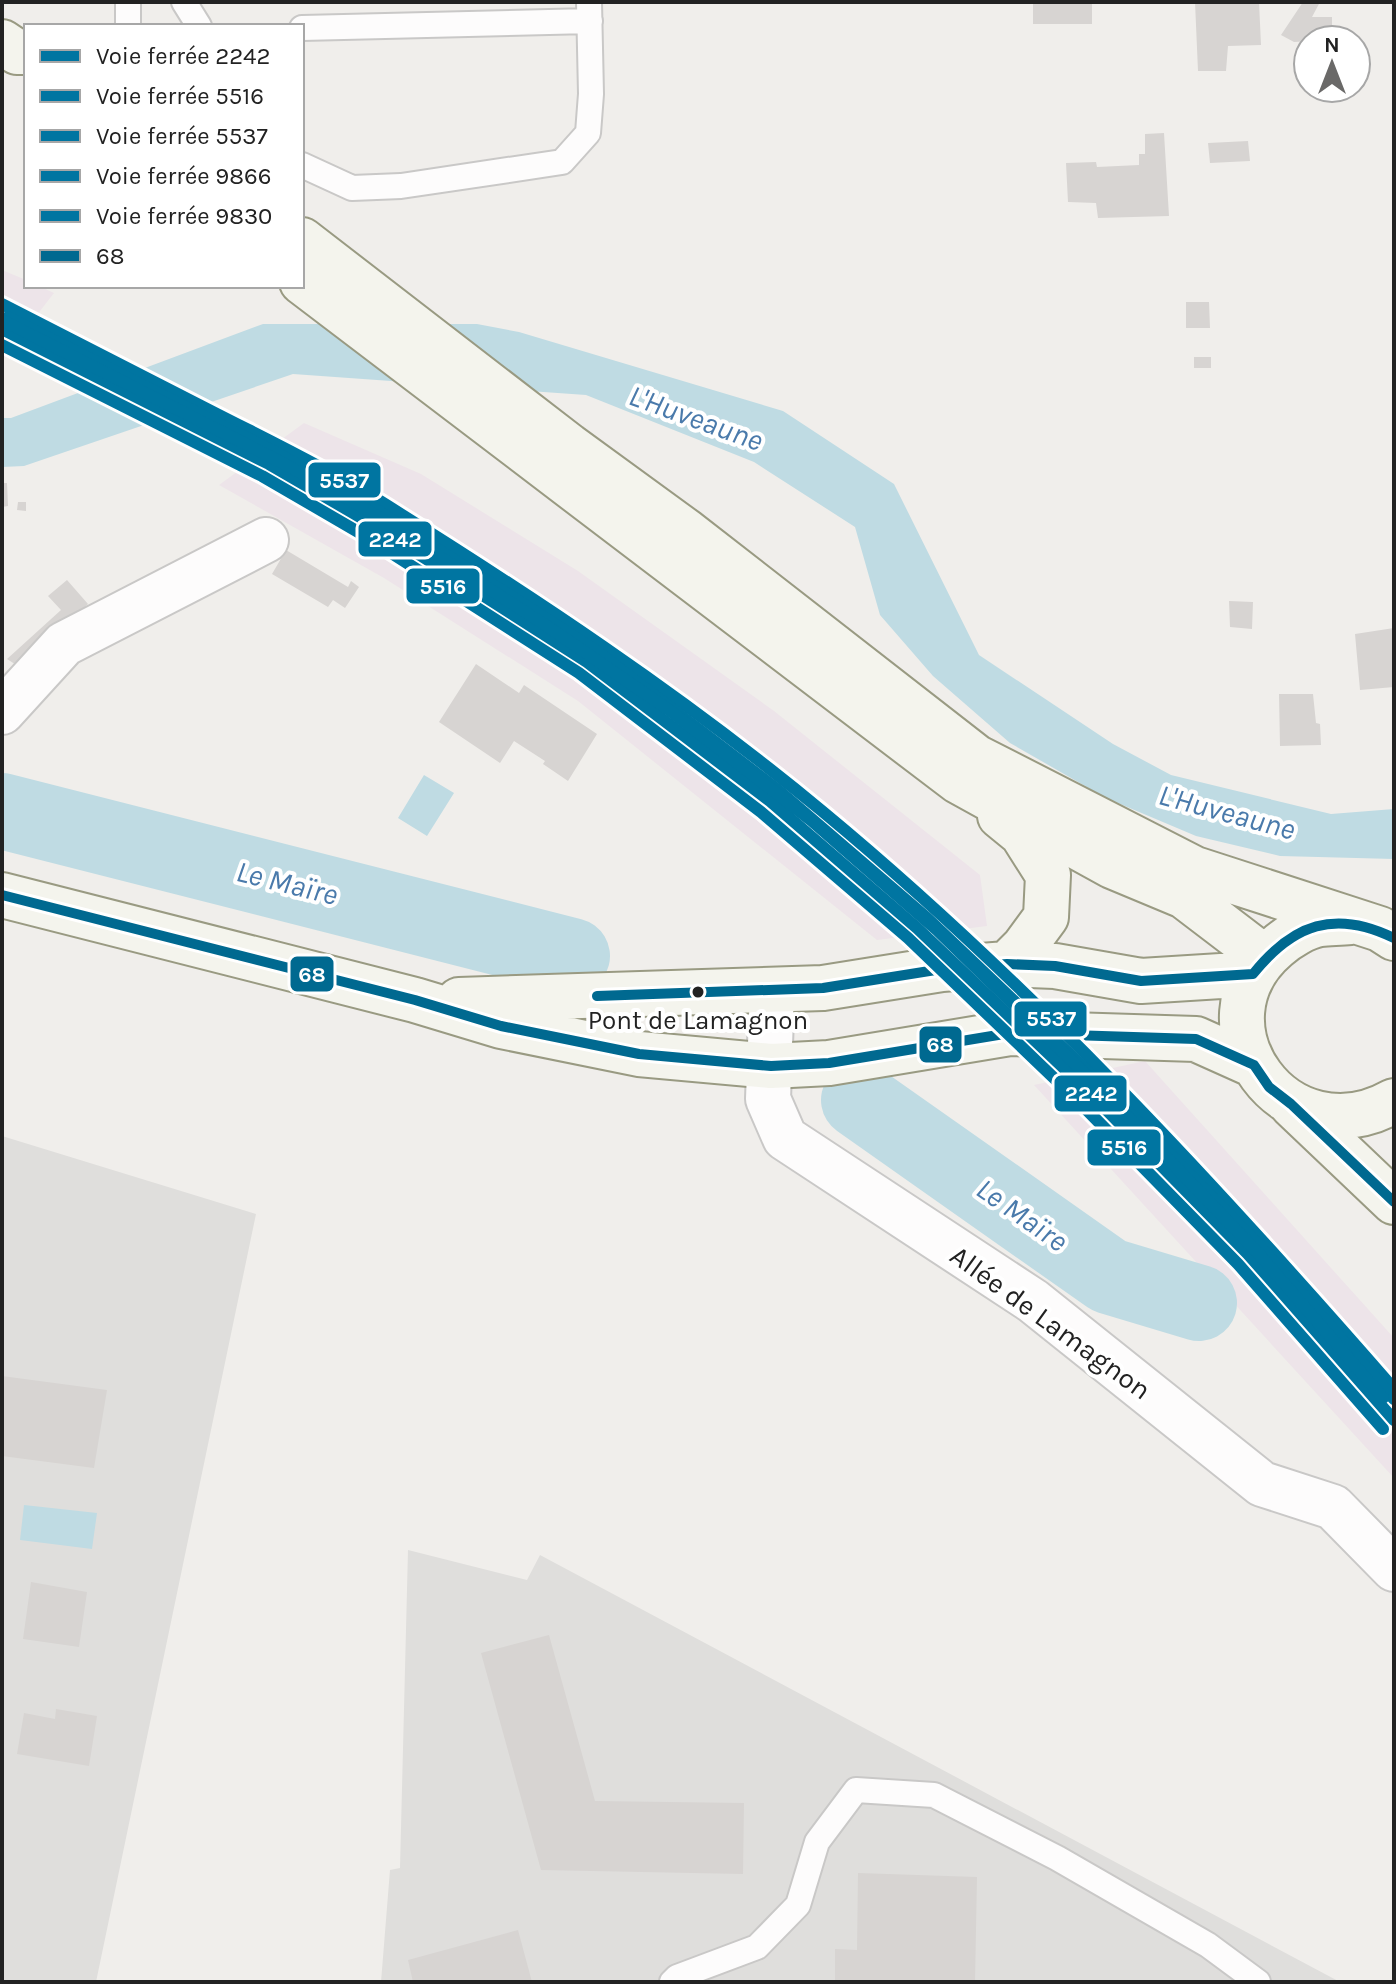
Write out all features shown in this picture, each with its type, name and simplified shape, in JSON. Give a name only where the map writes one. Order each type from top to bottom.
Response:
[{"type":"main road","points":[[304,244],[322,276],[518,448],[919,733],[976,757],[1195,869],[1380,929],[1394,938]]},
{"type":"main road","points":[[322,276],[569,446],[687,532],[919,733],[958,781],[1022,834],[1048,875],[1046,917],[1007,964]]},
{"type":"main road","points":[[958,781],[1112,866],[1184,896],[1259,965]]},
{"type":"main road","points":[[2,895],[415,1000],[501,1026],[639,1054],[771,1066],[829,1063],[1010,1033],[1196,1039],[1254,1065]]},
{"type":"main road","points":[[1353,922],[1317,924],[1287,938],[1259,965],[1245,996],[1242,1020],[1245,1043],[1254,1065],[1269,1087],[1394,1202]]},
{"type":"main road","points":[[415,1000],[823,988],[942,969],[1007,964],[1055,966],[1141,981],[1259,965]]},
{"type":"main road","points":[[1291,1104],[1318,1115],[1347,1118],[1376,1112],[1394,1101]]},
{"type":"street","points":[[2,712],[64,644],[266,540]]},
{"type":"street","name":"Allée de Lamagnon","points":[[772,990],[768,1099],[785,1138],[1033,1301],[1262,1484],[1333,1507],[1394,1569]]},
{"type":"lane","points":[[128,2],[128,24]]},
{"type":"lane","points":[[184,2],[198,24]]},
{"type":"lane","points":[[304,28],[590,12],[591,94],[588,133],[562,162],[401,186],[352,188],[304,166]]},
{"type":"lane","points":[[672,1982],[677,1977],[757,1947],[798,1905],[817,1842],[856,1790],[934,1795],[1057,1858],[1195,1937],[1258,1982]]},
{"type":"shaded area","points":[[2,270],[24,279],[24,288],[43,288],[54,293],[2,360]]},
{"type":"shaded area","points":[[304,423],[421,474],[578,571],[774,711],[980,875],[987,926],[877,940],[578,701],[384,578],[219,485]]},
{"type":"shaded area","points":[[1145,1061],[1394,1338],[1394,1478],[1034,1085]]},
{"type":"shaded area","points":[[2,1136],[256,1214],[96,1982],[2,1982]]},
{"type":"shaded area","points":[[408,1550],[527,1580],[540,1555],[1340,1982],[381,1982],[390,1870],[400,1868]]},
{"type":"water","name":"L'Huveaune","points":[[263,324],[477,324],[519,332],[783,411],[894,484],[979,655],[1113,744],[1171,775],[1331,814],[1394,809],[1394,859],[1280,856],[1196,836],[1106,798],[1010,743],[933,676],[880,615],[855,527],[754,462],[586,395],[293,374],[24,466],[2,467],[2,418],[11,418]]},
{"type":"water","points":[[424,775],[454,793],[427,836],[398,818]]},
{"type":"water","points":[[24,1505],[97,1513],[92,1549],[20,1540]]},
{"type":"building","points":[[1033,2],[1092,2],[1092,24],[1033,24]]},
{"type":"building","points":[[1195,2],[1259,2],[1261,45],[1228,46],[1226,71],[1198,71]]},
{"type":"building","points":[[1303,2],[1320,2],[1312,17],[1332,17],[1332,24],[1292,24],[1292,41],[1281,35]]},
{"type":"building","points":[[1164,133],[1169,216],[1098,218],[1096,203],[1068,202],[1066,163],[1096,162],[1097,167],[1139,165],[1139,154],[1145,154],[1145,134]]},
{"type":"building","points":[[1248,141],[1250,161],[1210,163],[1208,143]]},
{"type":"building","points":[[1186,302],[1209,302],[1210,328],[1186,328]]},
{"type":"building","points":[[1194,357],[1211,357],[1211,368],[1194,368]]},
{"type":"building","points":[[2,483],[7,483],[8,506],[2,507]]},
{"type":"building","points":[[18,502],[26,502],[26,511],[17,510]]},
{"type":"building","points":[[286,550],[348,587],[351,581],[359,587],[345,608],[333,600],[328,607],[272,574]]},
{"type":"building","points":[[67,580],[88,604],[21,668],[7,659],[61,610],[48,596]]},
{"type":"building","points":[[1229,601],[1253,602],[1252,629],[1230,627]]},
{"type":"building","points":[[1394,628],[1394,687],[1360,690],[1355,634]]},
{"type":"building","points":[[476,664],[519,693],[524,685],[597,734],[568,781],[514,741],[500,763],[439,722]]},
{"type":"building","points":[[1279,694],[1313,694],[1321,745],[1280,746]]},
{"type":"building","points":[[2,1376],[107,1390],[94,1468],[2,1456]]},
{"type":"building","points":[[31,1582],[87,1592],[79,1647],[23,1639]]},
{"type":"building","points":[[549,1635],[595,1801],[744,1803],[743,1874],[541,1870],[481,1653]]},
{"type":"building","points":[[56,1709],[97,1716],[89,1766],[17,1754],[24,1713],[55,1719]]},
{"type":"building","points":[[858,1873],[977,1877],[975,1982],[835,1982],[835,1949],[857,1950]]},
{"type":"building","points":[[518,1930],[532,1982],[413,1982],[408,1960]]},
{"type":"waterway","name":"Le Maïre","points":[[2,811],[572,956]]},
{"type":"waterway","name":"Le Maïre","points":[[859,1100],[1109,1276],[1199,1303]]},
{"type":"rail line","name":"5537","points":[[2,304],[297,454],[375,498],[604,647],[769,768],[899,877],[1048,1016],[1190,1162],[1394,1389]]},
{"type":"rail line","name":"9866","points":[[8,317],[275,452],[375,509],[595,650],[778,790],[927,918],[1101,1084],[1258,1244],[1394,1399]]},
{"type":"rail line","name":"9830","points":[[2,320],[281,462],[364,508],[547,626],[669,710],[812,821],[937,930],[1103,1091],[1258,1253],[1383,1398]]},
{"type":"rail line","name":"2242","points":[[2,329],[269,464],[367,521],[587,662],[770,801],[917,928],[1091,1094],[1248,1254],[1394,1420]]},
{"type":"rail line","name":"5516","points":[[2,345],[262,476],[360,533],[579,673],[761,812],[908,938],[1081,1104],[1238,1264],[1383,1429]]},
{"type":"transit line","name":"68","points":[[2,895],[415,1000],[501,1026],[639,1054],[771,1066],[829,1063],[1010,1033],[1196,1039],[1254,1065]]},
{"type":"transit line","name":"68","points":[[1253,974],[1284,943],[1316,926],[1353,924],[1394,938]]},
{"type":"transit line","name":"68","points":[[597,996],[823,988],[942,969],[1007,964],[1055,966],[1141,981],[1253,974]]},
{"type":"transit line","name":"68","points":[[1254,1065],[1269,1087],[1394,1202]]},
{"type":"place","name":"Pont de Lamagnon","points":[[698,992]]}]
